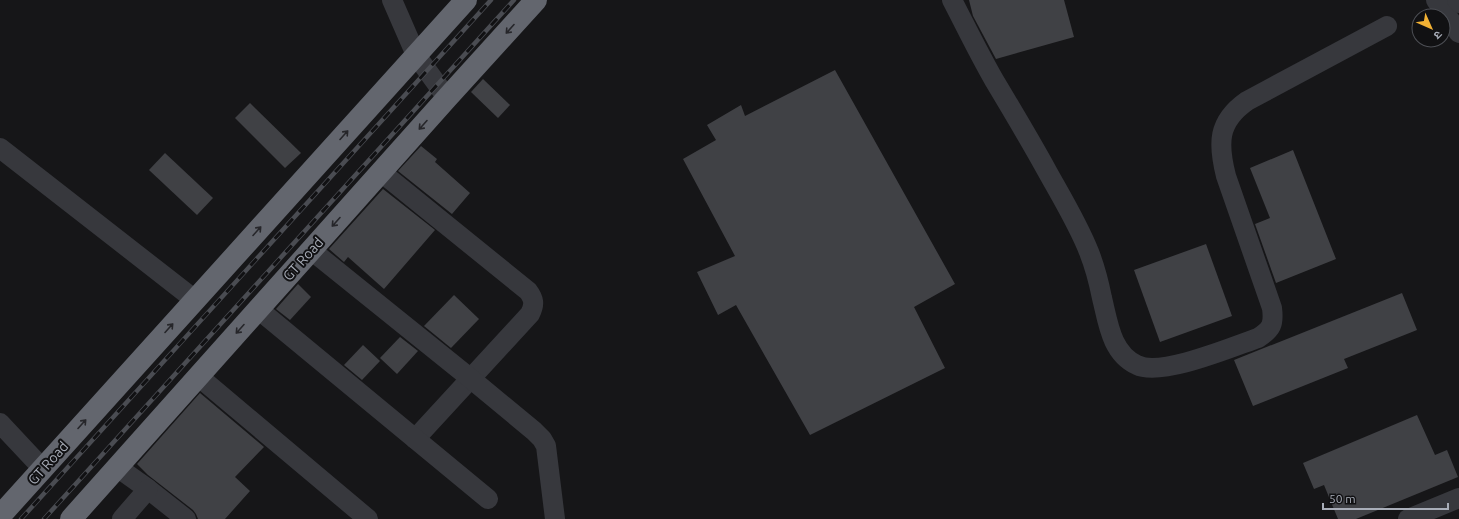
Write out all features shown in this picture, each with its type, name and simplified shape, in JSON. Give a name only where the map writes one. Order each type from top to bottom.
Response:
[{"type":"highway","name":"GT Road","points":[[0,516],[466,0]]},
{"type":"highway","name":"GT Road","points":[[71,519],[536,0]]},
{"type":"street","points":[[392,0],[416,55],[447,98]]},
{"type":"street","points":[[952,0],[994,80],[1029,138],[1079,229],[1091,258],[1111,335],[1118,348],[1126,358],[1137,366],[1152,369],[1174,366],[1258,338],[1272,326],[1274,319],[1272,308],[1226,176],[1221,155],[1222,132],[1226,122],[1240,106],[1247,101],[1387,26]]},
{"type":"street","points":[[1436,0],[1459,33]]},
{"type":"street","points":[[0,148],[194,300]]},
{"type":"street","points":[[381,172],[528,291],[534,298],[534,306],[530,314],[415,439]]},
{"type":"street","points":[[311,250],[534,430],[546,446],[555,519]]},
{"type":"street","points":[[258,309],[488,499]]},
{"type":"street","points":[[198,376],[368,519]]},
{"type":"street","points":[[0,423],[43,468]]},
{"type":"street","points":[[117,467],[186,519]]},
{"type":"street","points":[[122,519],[148,489]]},
{"type":"street","points":[[1408,519],[1459,498]]},
{"type":"building","points":[[969,0],[1064,0],[1074,37],[996,59],[973,16]]},
{"type":"building","points":[[835,70],[955,284],[914,307],[945,368],[810,435],[736,305],[718,315],[697,272],[735,256],[683,159],[716,140],[707,125],[741,105],[745,116]]},
{"type":"building","points":[[483,79],[510,105],[498,118],[471,92]]},
{"type":"building","points":[[250,103],[301,153],[285,168],[235,118]]},
{"type":"building","points":[[421,146],[437,159],[435,162],[470,193],[452,214],[398,171]]},
{"type":"building","points":[[1293,150],[1336,259],[1276,283],[1255,224],[1270,218],[1250,168]]},
{"type":"building","points":[[165,153],[213,198],[197,215],[149,170]]},
{"type":"building","points":[[383,189],[435,230],[384,289],[348,257],[344,262],[329,249]]},
{"type":"building","points":[[1206,244],[1232,316],[1160,342],[1134,270]]},
{"type":"building","points":[[298,284],[311,297],[290,320],[276,309]]},
{"type":"building","points":[[1402,293],[1417,330],[1344,359],[1348,368],[1253,406],[1234,360]]},
{"type":"building","points":[[454,295],[479,319],[451,348],[424,326]]},
{"type":"building","points":[[400,337],[418,351],[397,374],[380,358]]},
{"type":"building","points":[[363,345],[380,361],[362,380],[344,365]]},
{"type":"building","points":[[200,393],[264,447],[235,477],[250,491],[225,519],[198,519],[193,510],[148,475],[137,464]]},
{"type":"building","points":[[1417,415],[1435,455],[1447,450],[1458,477],[1356,519],[1338,519],[1324,485],[1314,489],[1303,463]]},
{"type":"railway","points":[[21,519],[491,0]]},
{"type":"railway","points":[[44,519],[514,0]]}]
